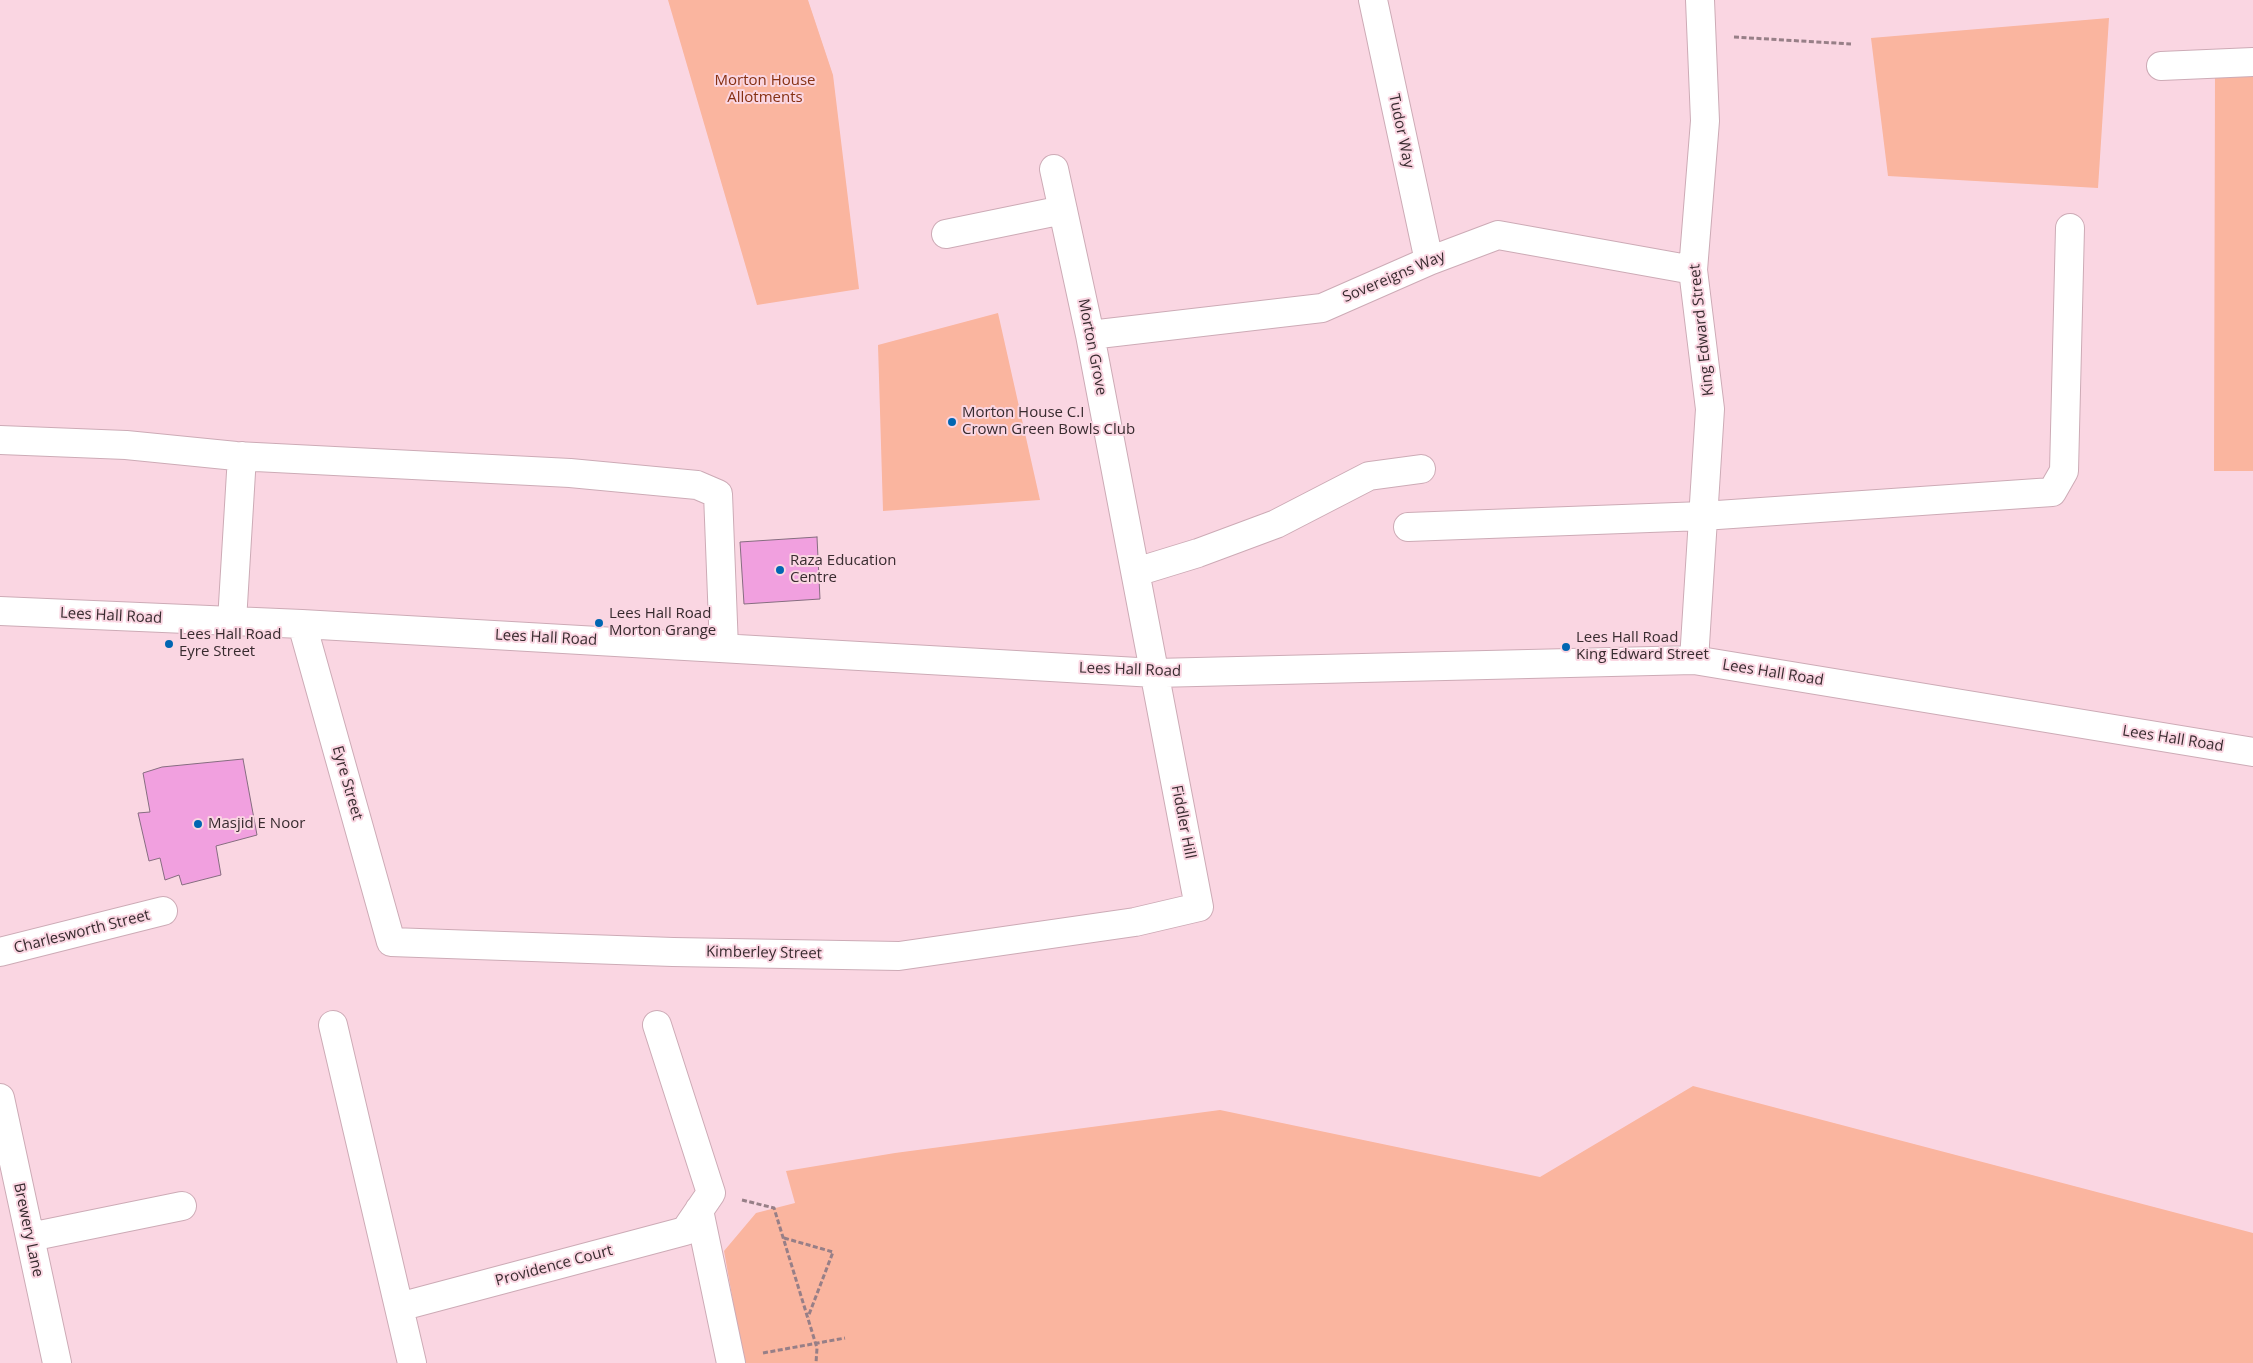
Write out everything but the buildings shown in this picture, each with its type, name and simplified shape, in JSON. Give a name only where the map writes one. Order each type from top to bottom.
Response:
[{"type":"street","name":"Tudor Way","points":[[1373,0],[1429,261]]},
{"type":"street","name":"King Edward Street","points":[[1694,660],[1710,409],[1693,270],[1704,121],[1700,0]]},
{"type":"street","points":[[2162,66],[2253,62]]},
{"type":"street","name":"Morton Grove","points":[[1054,168],[1090,335],[1155,673]]},
{"type":"street","points":[[946,234],[1063,210]]},
{"type":"street","points":[[1408,527],[1703,516],[2052,492],[2064,471],[2070,228]]},
{"type":"street","name":"Sovereigns Way","points":[[1090,335],[1322,308],[1429,261],[1498,235],[1693,270]]},
{"type":"street","points":[[0,440],[126,445],[242,456],[570,474],[697,485],[718,494],[724,648]]},
{"type":"street","points":[[232,621],[242,456]]},
{"type":"street","points":[[1136,572],[1198,553],[1276,524],[1369,476],[1421,470]]},
{"type":"street","name":"Lees Hall Road","points":[[0,611],[302,624],[1155,673],[1694,660],[2253,752]]},
{"type":"street","name":"Eyre Street","points":[[302,624],[391,942]]},
{"type":"street","name":"Fiddler Hill","points":[[1135,922],[1199,907],[1155,673]]},
{"type":"street","name":"Charlesworth Street","points":[[0,952],[163,911]]},
{"type":"street","name":"Kimberley Street","points":[[391,942],[900,956],[1135,922]]},
{"type":"street","points":[[333,1025],[412,1363]]},
{"type":"street","name":"Providence Court","points":[[399,1307],[685,1231],[711,1193],[657,1025]]},
{"type":"street","name":"Brewery Lane","points":[[0,1098],[57,1363]]},
{"type":"street","points":[[30,1237],[182,1206]]},
{"type":"street","points":[[699,1210],[742,1359]]},
{"type":"path","points":[[1702,34],[1851,44]]},
{"type":"path","points":[[774,1208],[816,1342],[816,1363]]},
{"type":"path","points":[[783,1237],[833,1252],[808,1317]]},
{"type":"path","points":[[742,1359],[816,1342],[845,1338]]},
{"type":"green space","name":"Morton House Allotments","points":[[668,0],[808,0],[833,75],[859,289],[757,305]]},
{"type":"green space","points":[[2109,18],[2098,188],[1888,176],[1871,38]]},
{"type":"green space","points":[[2253,70],[2253,471],[2214,471],[2215,71]]},
{"type":"green space","name":"Morton House C.I Crown Green Bowls Club","points":[[998,313],[1040,500],[883,511],[878,345]]},
{"type":"green space","points":[[1693,1086],[2253,1233],[2253,1363],[744,1363],[724,1251],[756,1213],[795,1203],[786,1171],[895,1153],[1220,1110],[1540,1177]]},
{"type":"place","name":"Morton House C.I Crown Green Bowls Club","points":[[952,422]]},
{"type":"place","name":"Raza Education Centre","points":[[780,570]]},
{"type":"place","name":"Lees Hall Road Morton Grange","points":[[599,623]]},
{"type":"place","name":"Lees Hall Road Eyre Street","points":[[169,644]]},
{"type":"place","name":"Lees Hall Road King Edward Street","points":[[1566,647]]},
{"type":"place","name":"Masjid E Noor","points":[[198,824]]}]
